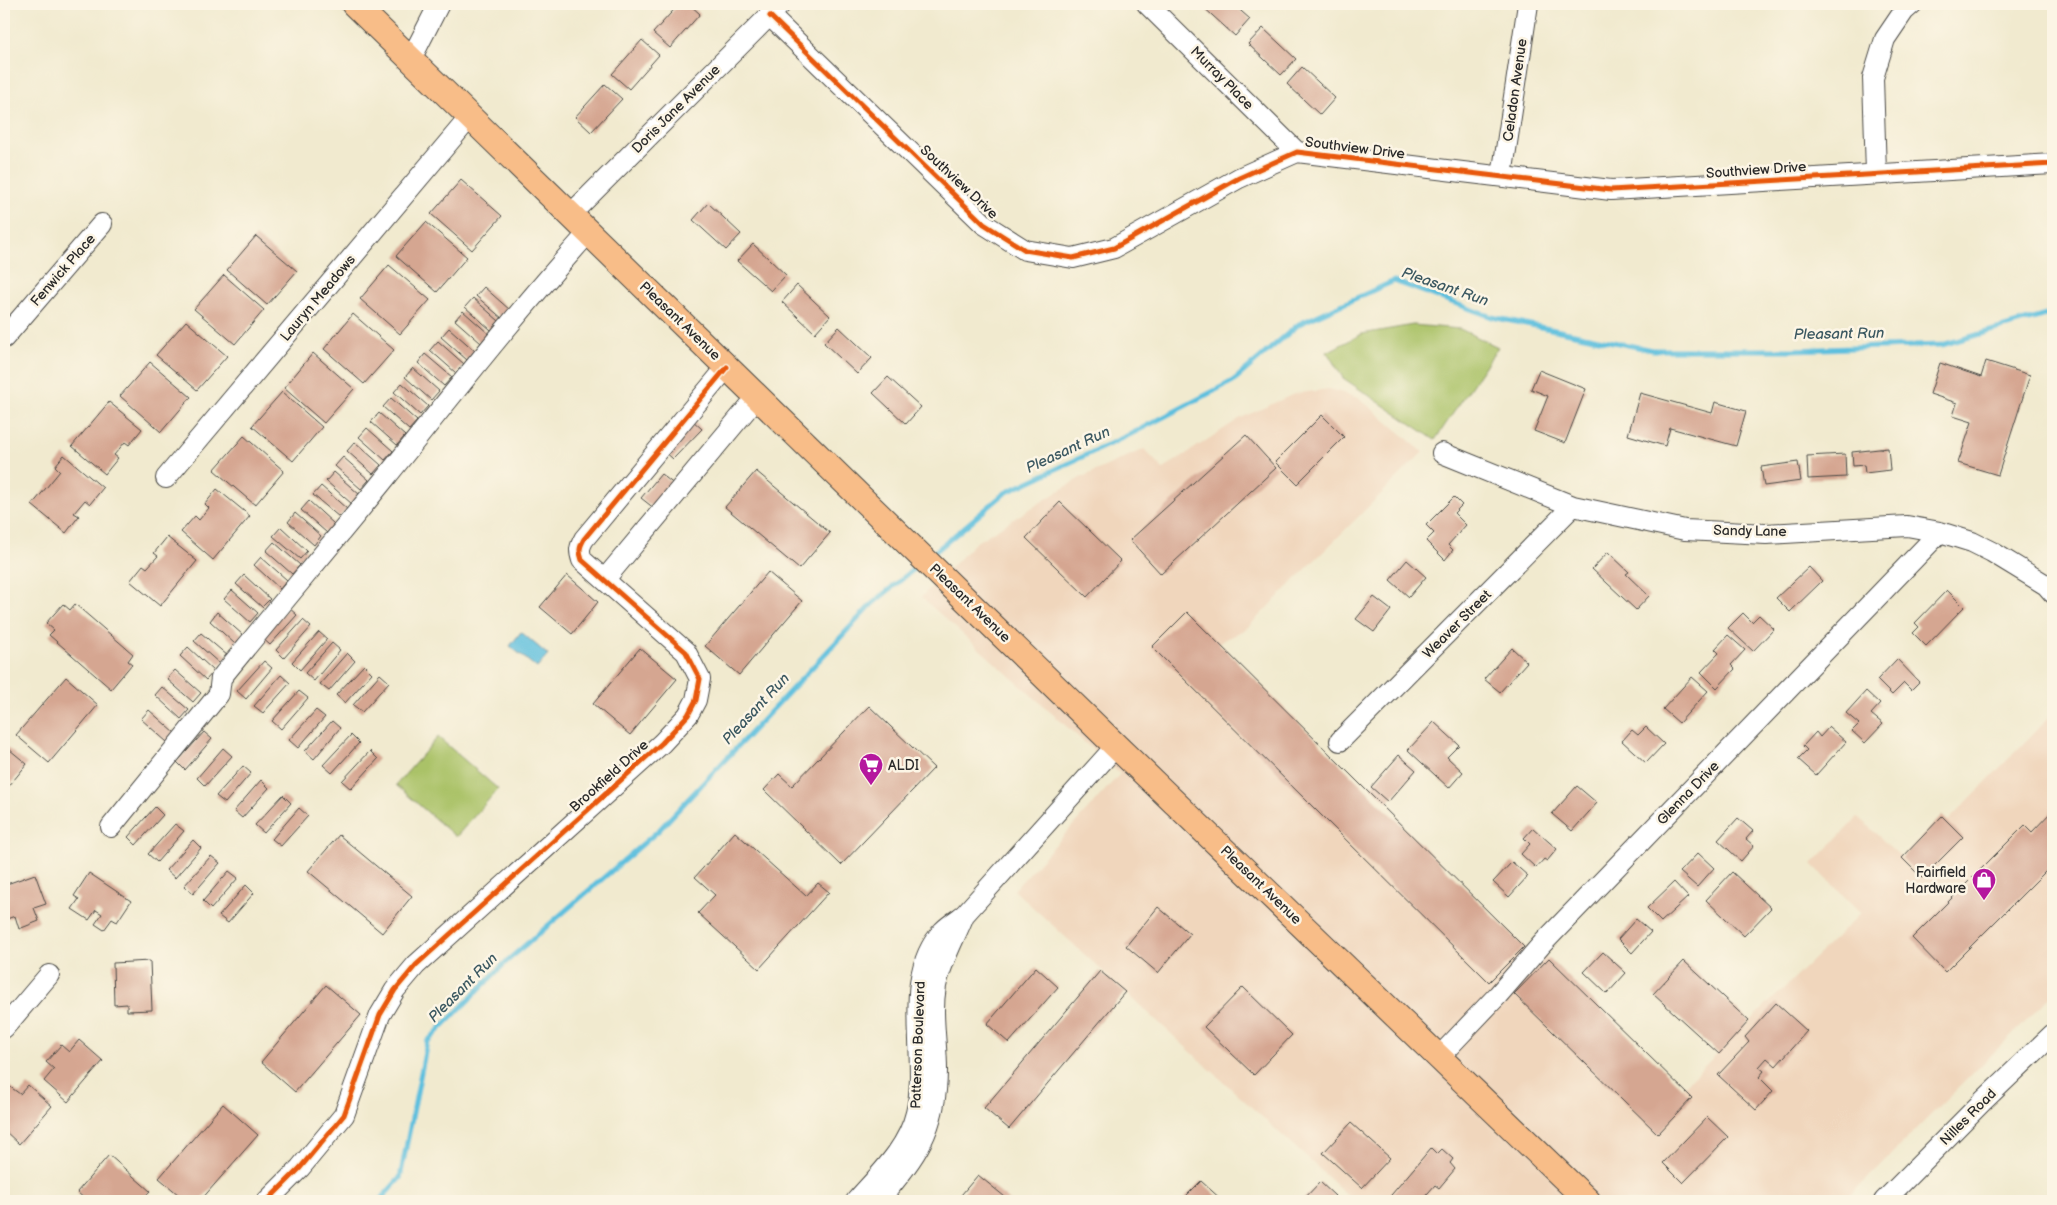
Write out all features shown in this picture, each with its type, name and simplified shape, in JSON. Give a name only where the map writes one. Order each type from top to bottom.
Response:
[{"type":"main road","name":"Pleasant Avenue","points":[[354,4],[572,214],[1116,746],[1588,1201]]},
{"type":"street","points":[[411,59],[439,4]]},
{"type":"street","name":"Murray Place","points":[[1148,4],[1297,152]]},
{"type":"street","name":"Celadon Avenue","points":[[1502,176],[1528,4]]},
{"type":"street","points":[[1876,174],[1873,78],[1885,39],[1904,11],[1912,4]]},
{"type":"street","name":"Southview Drive","points":[[776,10],[984,224],[1025,250],[1072,258],[1114,248],[1239,178],[1297,152],[1611,190],[2053,164]]},
{"type":"street","name":"Doris Jane Avenue","points":[[572,214],[776,10]]},
{"type":"street","name":"Lauryn Meadows","points":[[166,478],[470,117]]},
{"type":"street","name":"Fenwick Place","points":[[4,338],[102,224]]},
{"type":"street","points":[[110,827],[219,694],[221,678],[284,599],[366,502],[540,286],[589,232]]},
{"type":"street","name":"Brookfield Drive","points":[[267,1201],[300,1168],[344,1115],[380,1014],[394,990],[416,965],[623,780],[688,715],[699,689],[700,678],[686,652],[582,560],[579,552],[584,539],[727,367]]},
{"type":"street","points":[[605,579],[757,397]]},
{"type":"street","name":"Sandy Lane","points":[[1442,453],[1573,506],[1685,530],[1766,534],[1907,526],[1940,532],[1972,542],[1992,552],[2046,585],[2053,593]]},
{"type":"street","name":"Weaver Street","points":[[1340,741],[1573,506]]},
{"type":"street","name":"Glenna Drive","points":[[1439,1057],[1498,995],[1543,943],[1940,532]]},
{"type":"street","name":"Patterson Boulevard","points":[[856,1201],[901,1147],[916,1114],[920,1074],[919,992],[922,971],[930,951],[942,932],[964,915],[1116,746]]},
{"type":"street","name":"Patterson Boulevard","points":[[878,1201],[905,1170],[920,1147],[927,1130],[936,1090],[934,1007],[936,984],[964,915]]},
{"type":"street","points":[[4,1028],[49,975]]},
{"type":"street","name":"Nilles Road","points":[[1884,1201],[1983,1101],[2053,1034]]},
{"type":"shaded area","points":[[1329,389],[1359,398],[1423,452],[1247,628],[1219,643],[1524,947],[1549,958],[1682,1088],[1861,913],[1812,864],[1858,817],[1902,858],[1942,816],[1948,821],[2053,713],[2053,994],[1847,1198],[1851,1201],[1354,1201],[1014,890],[1120,774],[921,597],[975,543],[1080,478],[1144,449],[1163,469],[1239,419],[1294,394]]},
{"type":"green space","points":[[1413,325],[1460,329],[1498,347],[1435,440],[1343,378],[1327,352],[1362,334]]},
{"type":"green space","points":[[438,737],[498,789],[456,837],[396,785]]},
{"type":"water","points":[[521,632],[548,655],[537,668],[510,646]]},
{"type":"building","points":[[679,4],[689,4],[700,14],[670,48],[653,33]]},
{"type":"building","points":[[1233,4],[1250,19],[1235,36],[1201,5]]},
{"type":"building","points":[[1263,28],[1296,59],[1281,75],[1248,44]]},
{"type":"building","points":[[642,40],[659,55],[629,89],[612,74]]},
{"type":"building","points":[[1302,67],[1335,98],[1320,115],[1287,84]]},
{"type":"building","points":[[605,84],[622,99],[591,132],[575,117]]},
{"type":"building","points":[[461,180],[502,216],[472,250],[431,214]]},
{"type":"building","points":[[708,203],[741,234],[726,250],[693,220]]},
{"type":"building","points":[[426,222],[467,257],[437,292],[396,256]]},
{"type":"building","points":[[256,236],[297,271],[267,305],[227,270]]},
{"type":"building","points":[[753,244],[786,275],[771,291],[737,261]]},
{"type":"building","points":[[389,265],[430,300],[400,334],[360,299]]},
{"type":"building","points":[[224,275],[264,310],[235,344],[194,309]]},
{"type":"building","points":[[797,285],[830,316],[815,333],[782,302]]},
{"type":"building","points":[[484,287],[510,310],[503,319],[476,296]]},
{"type":"building","points":[[473,298],[499,321],[491,330],[465,307]]},
{"type":"building","points":[[463,311],[489,334],[481,343],[455,320]]},
{"type":"building","points":[[353,314],[394,350],[364,384],[324,349]]},
{"type":"building","points":[[186,321],[227,356],[197,390],[156,355]]},
{"type":"building","points":[[839,327],[872,358],[857,374],[824,343]]},
{"type":"building","points":[[449,328],[475,351],[467,360],[441,337]]},
{"type":"building","points":[[438,341],[464,364],[456,373],[430,350]]},
{"type":"building","points":[[313,353],[354,389],[324,423],[284,388]]},
{"type":"building","points":[[425,354],[452,377],[444,386],[418,363]]},
{"type":"building","points":[[1986,361],[2030,375],[1998,475],[1958,463],[1972,422],[1953,416],[1957,403],[1930,394],[1940,363],[1981,377]]},
{"type":"building","points":[[150,362],[191,397],[161,432],[120,396]]},
{"type":"building","points":[[413,368],[439,391],[431,400],[405,377]]},
{"type":"building","points":[[1539,370],[1586,389],[1565,443],[1534,431],[1548,396],[1531,389]]},
{"type":"building","points":[[888,377],[921,407],[906,424],[873,393]]},
{"type":"building","points":[[402,383],[428,406],[420,415],[394,392]]},
{"type":"building","points":[[282,392],[322,427],[293,461],[252,426]]},
{"type":"building","points":[[1640,393],[1712,413],[1715,402],[1746,411],[1736,446],[1670,428],[1665,446],[1628,435]]},
{"type":"building","points":[[391,398],[417,421],[409,430],[383,407]]},
{"type":"building","points":[[109,402],[142,429],[129,445],[125,442],[114,455],[118,458],[105,474],[72,446]]},
{"type":"building","points":[[379,413],[405,436],[397,445],[371,422]]},
{"type":"building","points":[[1322,415],[1344,437],[1297,484],[1275,462]]},
{"type":"building","points":[[691,419],[702,429],[673,459],[662,449]]},
{"type":"building","points":[[367,428],[393,451],[385,460],[359,437]]},
{"type":"building","points":[[1246,435],[1276,468],[1161,574],[1130,540]]},
{"type":"building","points":[[244,436],[284,471],[255,505],[214,470]]},
{"type":"building","points":[[355,442],[381,465],[373,474],[347,451]]},
{"type":"building","points":[[1888,448],[1890,470],[1865,473],[1864,465],[1853,466],[1852,452]]},
{"type":"building","points":[[1845,454],[1846,477],[1808,479],[1807,456]]},
{"type":"building","points":[[64,455],[103,488],[90,504],[85,500],[74,513],[79,516],[66,533],[32,505],[60,471],[55,466]]},
{"type":"building","points":[[343,457],[369,480],[361,489],[335,466]]},
{"type":"building","points":[[1798,462],[1801,481],[1764,486],[1761,467]]},
{"type":"building","points":[[756,471],[830,533],[799,569],[725,507]]},
{"type":"building","points":[[334,472],[360,495],[352,504],[326,481]]},
{"type":"building","points":[[661,474],[675,485],[655,509],[641,498]]},
{"type":"building","points":[[321,486],[347,509],[339,517],[313,495]]},
{"type":"building","points":[[217,489],[250,516],[213,560],[181,532],[195,516],[199,520],[209,508],[205,504]]},
{"type":"building","points":[[1454,497],[1462,505],[1454,513],[1466,525],[1448,545],[1453,550],[1445,560],[1426,541],[1434,533],[1426,525]]},
{"type":"building","points":[[309,501],[334,524],[327,533],[301,510]]},
{"type":"building","points":[[1060,502],[1121,561],[1087,597],[1026,538]]},
{"type":"building","points":[[295,513],[321,536],[314,545],[288,522]]},
{"type":"building","points":[[281,527],[307,551],[300,559],[273,536]]},
{"type":"building","points":[[167,537],[197,561],[160,606],[130,581],[143,565],[147,568],[158,556],[154,553]]},
{"type":"building","points":[[274,542],[300,565],[292,574],[266,551]]},
{"type":"building","points":[[1608,552],[1629,572],[1626,574],[1649,596],[1636,610],[1592,569]]},
{"type":"building","points":[[261,557],[287,580],[280,589],[254,565]]},
{"type":"building","points":[[1407,560],[1426,577],[1409,597],[1390,580]]},
{"type":"building","points":[[1809,567],[1822,581],[1790,612],[1776,598]]},
{"type":"building","points":[[768,572],[802,601],[739,675],[705,646]]},
{"type":"building","points":[[244,575],[270,599],[262,607],[236,584]]},
{"type":"building","points":[[567,575],[598,602],[572,634],[540,607]]},
{"type":"building","points":[[232,590],[258,613],[250,622],[224,599]]},
{"type":"building","points":[[1947,590],[1964,607],[1926,646],[1913,633],[1919,627],[1915,623]]},
{"type":"building","points":[[1374,597],[1391,610],[1374,632],[1356,619]]},
{"type":"building","points":[[63,604],[70,610],[75,604],[133,654],[128,661],[132,664],[111,689],[49,635],[54,630],[46,623]]},
{"type":"building","points":[[288,607],[297,615],[270,645],[261,637]]},
{"type":"building","points":[[217,612],[243,635],[235,644],[210,621]]},
{"type":"building","points":[[1187,612],[1524,947],[1489,982],[1152,647]]},
{"type":"building","points":[[1743,613],[1752,622],[1759,615],[1774,629],[1753,651],[1728,628]]},
{"type":"building","points":[[303,620],[311,627],[284,658],[276,650]]},
{"type":"building","points":[[319,632],[327,639],[300,670],[292,662]]},
{"type":"building","points":[[201,633],[228,656],[220,664],[194,641]]},
{"type":"building","points":[[1728,635],[1745,650],[1731,665],[1735,669],[1717,688],[1701,672],[1719,653],[1715,649]]},
{"type":"building","points":[[332,643],[340,650],[314,681],[305,673]]},
{"type":"building","points":[[188,647],[214,671],[206,680],[180,656]]},
{"type":"building","points":[[640,648],[677,679],[630,735],[593,704]]},
{"type":"building","points":[[1512,648],[1527,662],[1500,692],[1484,679]]},
{"type":"building","points":[[347,653],[355,661],[329,691],[320,684]]},
{"type":"building","points":[[1897,659],[1919,682],[1911,690],[1904,683],[1892,695],[1877,680]]},
{"type":"building","points":[[264,661],[272,668],[246,699],[237,691]]},
{"type":"building","points":[[364,665],[372,673],[345,703],[336,695]]},
{"type":"building","points":[[175,670],[201,693],[193,702],[167,679]]},
{"type":"building","points":[[380,674],[389,682],[362,712],[353,705]]},
{"type":"building","points":[[281,675],[290,683],[263,713],[254,706]]},
{"type":"building","points":[[66,677],[98,705],[49,763],[16,735]]},
{"type":"building","points":[[1692,677],[1708,691],[1679,723],[1663,709]]},
{"type":"building","points":[[162,687],[189,710],[181,719],[155,695]]},
{"type":"building","points":[[299,691],[308,698],[281,729],[272,721]]},
{"type":"building","points":[[1866,691],[1880,704],[1871,714],[1883,724],[1865,743],[1852,731],[1859,724],[1846,713]]},
{"type":"building","points":[[869,706],[934,768],[841,865],[764,790],[779,774],[792,786]]},
{"type":"building","points":[[149,710],[175,733],[167,742],[141,719]]},
{"type":"building","points":[[316,710],[325,717],[298,748],[289,740]]},
{"type":"building","points":[[332,721],[340,728],[314,759],[305,751]]},
{"type":"building","points":[[1434,722],[1459,745],[1447,757],[1463,772],[1449,788],[1408,750]]},
{"type":"building","points":[[1646,727],[1664,744],[1646,763],[1622,741],[1632,730],[1638,735]]},
{"type":"building","points":[[1829,727],[1846,742],[1816,775],[1798,759],[1807,750],[1803,746],[1816,732],[1820,737]]},
{"type":"building","points":[[204,732],[212,739],[185,770],[177,762]]},
{"type":"building","points":[[351,735],[359,743],[332,773],[323,765]]},
{"type":"building","points":[[4,745],[27,764],[4,792]]},
{"type":"building","points":[[223,748],[232,756],[205,786],[197,778]]},
{"type":"building","points":[[370,751],[378,759],[351,789],[342,781]]},
{"type":"building","points":[[1399,755],[1416,770],[1388,802],[1371,787]]},
{"type":"building","points":[[243,766],[251,773],[225,803],[216,796]]},
{"type":"building","points":[[261,780],[269,788],[242,818],[234,811]]},
{"type":"building","points":[[1577,786],[1597,803],[1572,831],[1552,814]]},
{"type":"building","points":[[283,795],[291,803],[264,833],[255,825]]},
{"type":"building","points":[[155,807],[163,815],[136,845],[128,837]]},
{"type":"building","points":[[299,808],[308,816],[281,846],[272,839]]},
{"type":"building","points":[[2053,810],[2053,864],[1945,972],[1912,938],[2025,825],[2032,832]]},
{"type":"building","points":[[1942,816],[1963,837],[1922,878],[1902,858]]},
{"type":"building","points":[[1738,818],[1753,831],[1746,839],[1754,846],[1741,861],[1718,840]]},
{"type":"building","points":[[175,824],[184,831],[157,862],[148,854]]},
{"type":"building","points":[[1533,828],[1557,849],[1547,861],[1544,859],[1536,868],[1521,854],[1530,844],[1524,838]]},
{"type":"building","points":[[735,832],[806,896],[818,883],[829,892],[759,969],[698,913],[715,895],[695,877]]},
{"type":"building","points":[[339,835],[412,896],[382,933],[308,871]]},
{"type":"building","points":[[193,840],[201,848],[175,878],[166,870]]},
{"type":"building","points":[[1698,853],[1714,868],[1697,887],[1680,872]]},
{"type":"building","points":[[211,856],[220,863],[193,894],[184,886]]},
{"type":"building","points":[[1512,862],[1528,876],[1509,897],[1493,882]]},
{"type":"building","points":[[229,871],[238,878],[211,909],[203,901]]},
{"type":"building","points":[[1732,872],[1771,908],[1744,936],[1706,900]]},
{"type":"building","points":[[89,873],[131,901],[117,922],[112,919],[104,930],[95,924],[102,914],[96,910],[89,920],[72,909],[79,899],[74,896]]},
{"type":"building","points":[[35,874],[46,904],[34,908],[39,921],[19,929],[15,916],[4,920],[4,885]]},
{"type":"building","points":[[1674,882],[1688,897],[1661,922],[1647,908]]},
{"type":"building","points":[[246,885],[254,893],[228,923],[219,916]]},
{"type":"building","points":[[1158,907],[1190,934],[1158,973],[1126,946]]},
{"type":"building","points":[[1636,919],[1651,932],[1632,953],[1618,939]]},
{"type":"building","points":[[1603,952],[1626,973],[1607,994],[1584,972]]},
{"type":"building","points":[[1549,958],[1692,1098],[1658,1134],[1514,994]]},
{"type":"building","points":[[150,961],[152,1010],[127,1011],[127,1004],[114,1005],[113,963]]},
{"type":"building","points":[[1684,961],[1749,1021],[1719,1054],[1653,994]]},
{"type":"building","points":[[1036,967],[1058,987],[1009,1043],[987,1024]]},
{"type":"building","points":[[1100,971],[1125,992],[1009,1129],[984,1108]]},
{"type":"building","points":[[326,985],[361,1015],[295,1092],[261,1062]]},
{"type":"building","points":[[1243,987],[1292,1035],[1254,1075],[1204,1027]]},
{"type":"building","points":[[1776,1003],[1807,1031],[1776,1066],[1767,1058],[1759,1067],[1764,1071],[1759,1077],[1773,1091],[1756,1110],[1718,1075],[1749,1042],[1745,1037]]},
{"type":"building","points":[[79,1040],[103,1061],[68,1102],[44,1081],[54,1069],[46,1062],[61,1045],[69,1052]]},
{"type":"building","points":[[28,1085],[52,1106],[19,1144],[4,1130],[4,1092],[9,1086],[20,1094]]},
{"type":"building","points":[[223,1104],[258,1135],[200,1201],[186,1201],[159,1178]]},
{"type":"building","points":[[1707,1117],[1728,1137],[1683,1183],[1663,1163]]},
{"type":"building","points":[[1351,1123],[1390,1158],[1362,1188],[1323,1153]]},
{"type":"building","points":[[1431,1148],[1437,1154],[1442,1149],[1453,1159],[1450,1163],[1455,1169],[1439,1188],[1435,1185],[1421,1201],[1386,1201]]},
{"type":"building","points":[[109,1155],[150,1191],[141,1201],[87,1201],[77,1192]]},
{"type":"building","points":[[978,1175],[1010,1201],[956,1201]]},
{"type":"building","points":[[1201,1181],[1223,1201],[1190,1201],[1185,1197]]},
{"type":"building","points":[[1320,1182],[1335,1196],[1330,1201],[1302,1201]]},
{"type":"waterway","name":"Pleasant Run","points":[[930,556],[1005,493],[1131,434],[1233,381],[1299,324],[1394,281],[1492,317],[1652,350],[1792,350],[1942,345],[2053,313]]},
{"type":"waterway","name":"Pleasant Run","points":[[379,1201],[400,1178],[427,1042],[507,961],[659,830],[872,604],[920,564]]},
{"type":"cycle path","points":[[770,16],[984,224],[1025,250],[1073,258],[1114,248],[1239,178],[1297,152],[1611,190],[2053,164]]},
{"type":"cycle path","points":[[267,1201],[300,1168],[344,1115],[380,1015],[395,990],[416,965],[662,743],[688,715],[696,700],[700,679],[686,652],[582,560],[580,550],[584,539],[727,367]]},
{"type":"place","name":"ALDI","points":[[871,786]]},
{"type":"place","name":"Fairfield Hardware","points":[[1984,901]]}]
